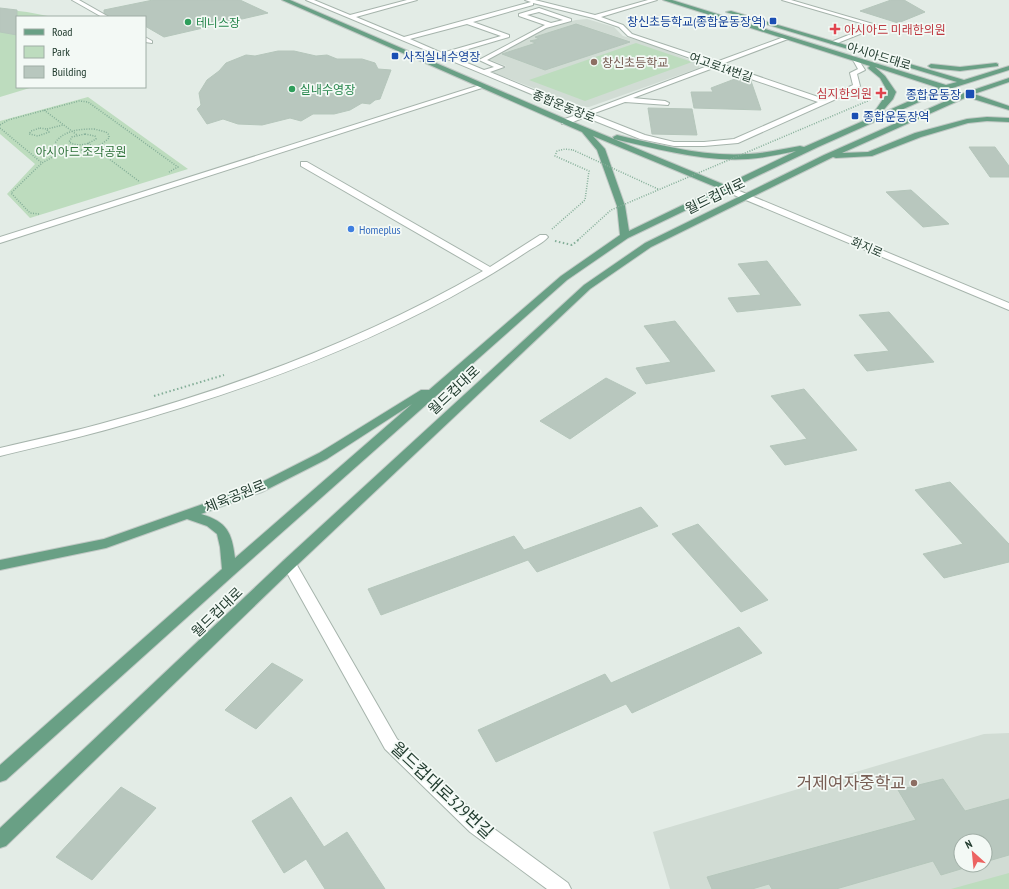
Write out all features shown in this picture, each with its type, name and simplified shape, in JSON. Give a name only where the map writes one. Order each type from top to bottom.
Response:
[{"type":"main road","name":"종합운동장로","points":[[285,0],[565,122],[726,188]]},
{"type":"main road","points":[[298,0],[302,7]]},
{"type":"main road","name":"아시아드대로","points":[[672,1],[944,88],[972,93],[1009,108]]},
{"type":"main road","name":"아시아드대로","points":[[720,9],[964,82],[972,93],[995,103]]},
{"type":"main road","points":[[872,54],[953,69],[973,69],[1009,63]]},
{"type":"main road","points":[[856,60],[876,71],[888,83],[892,92],[890,97],[871,121]]},
{"type":"main road","name":"월드컵대로","points":[[0,775],[229,571],[564,278],[625,236],[815,145],[944,88],[1009,68]]},
{"type":"main road","name":"월드컵대로","points":[[0,840],[289,564],[587,287],[648,245],[827,157],[972,93],[1009,80]]},
{"type":"main road","points":[[827,157],[869,154],[918,135],[967,121],[987,119],[1009,120]]},
{"type":"main road","points":[[582,128],[668,149],[721,157],[744,157],[815,145]]},
{"type":"main road","points":[[582,128],[601,149],[621,206],[625,236]]},
{"type":"main road","name":"체육공원로","points":[[0,565],[106,543],[258,489],[323,456],[383,417],[450,377]]},
{"type":"main road","points":[[188,515],[211,521],[222,529],[227,542],[229,571]]},
{"type":"street","points":[[75,0],[104,16]]},
{"type":"street","name":"종합운동장로","points":[[309,0],[643,137],[674,144],[704,144],[735,141],[852,90],[857,86],[853,73],[862,70],[856,60]]},
{"type":"street","points":[[349,16],[414,0]]},
{"type":"street","name":"여고로14번길","points":[[528,0],[595,17],[621,26],[630,35],[825,102]]},
{"type":"street","points":[[595,17],[654,0]]},
{"type":"street","points":[[785,0],[877,26],[833,43]]},
{"type":"street","points":[[404,40],[536,3]]},
{"type":"street","points":[[484,72],[501,67],[482,60],[544,27],[569,20],[539,10],[521,15],[551,25]]},
{"type":"street","points":[[442,55],[507,36],[468,22]]},
{"type":"street","points":[[565,122],[786,38]]},
{"type":"street","points":[[0,240],[483,86]]},
{"type":"street","points":[[622,100],[665,103]]},
{"type":"street","points":[[304,164],[490,271]]},
{"type":"street","name":"화지로","points":[[726,188],[1009,307]]},
{"type":"street","points":[[0,452],[120,422],[241,385],[366,337],[448,297],[543,237]]},
{"type":"street","name":"월드컵대로329번길","points":[[289,564],[391,744],[476,826],[562,889]]},
{"type":"path","points":[[543,237],[572,245],[611,210],[870,100]]},
{"type":"path","points":[[42,163],[0,126],[8,120],[79,101],[88,102],[178,166],[163,175]]},
{"type":"path","points":[[44,110],[77,135]]},
{"type":"path","points":[[47,129],[49,132],[42,135],[32,136],[29,134],[31,131],[36,129],[47,129],[64,125]]},
{"type":"path","points":[[94,129],[101,130],[109,135],[110,138],[107,141],[94,148],[66,150],[56,146],[55,143],[61,136],[72,131],[94,129]]},
{"type":"path","points":[[89,134],[95,136],[96,139],[88,143],[78,145],[69,142],[70,139],[77,135],[89,134]]},
{"type":"path","points":[[88,143],[140,182],[133,185]]},
{"type":"path","points":[[543,237],[584,200],[589,172],[577,165],[555,156],[557,151],[565,149],[573,150],[659,189]]},
{"type":"path","points":[[39,214],[30,213],[11,194],[42,163],[66,150]]},
{"type":"path","points":[[154,396],[228,373]]},
{"type":"shaded area","name":"창신초등학교","points":[[587,19],[614,27],[623,36],[650,44],[700,64],[699,68],[589,107],[583,107],[492,72],[506,66],[488,59],[549,27],[576,20]]},
{"type":"shaded area","name":"거제여자중학교","points":[[1009,733],[1009,889],[670,889],[653,832],[984,734]]},
{"type":"green space","points":[[0,9],[48,16],[16,16],[16,88],[30,88],[0,97]]},
{"type":"green space","points":[[636,43],[692,62],[585,101],[529,80]]},
{"type":"green space","name":"아시아드 조각공원","points":[[88,97],[188,169],[30,218],[7,194],[35,164],[0,134],[0,121]]},
{"type":"green space","points":[[1009,873],[1009,889],[951,889]]},
{"type":"building","name":"테니스장","points":[[153,0],[240,0],[268,13],[164,37],[146,27],[146,16],[108,16],[104,13],[104,10]]},
{"type":"building","points":[[891,0],[904,0],[925,12],[898,23],[860,11]]},
{"type":"building","points":[[0,8],[17,10],[16,35],[0,32]]},
{"type":"building","points":[[576,24],[630,42],[545,70],[502,54],[536,43],[530,41],[539,39],[535,37]]},
{"type":"building","name":"실내수영장","points":[[278,51],[294,51],[316,56],[327,55],[337,59],[362,59],[375,63],[378,69],[391,70],[380,99],[375,100],[370,104],[362,103],[350,110],[334,114],[313,114],[301,121],[290,118],[262,125],[238,124],[223,119],[207,124],[197,109],[201,105],[199,93],[207,80],[219,71],[226,63],[246,55],[255,56]]},
{"type":"building","points":[[740,77],[751,81],[761,110],[694,108],[691,92],[713,92],[711,88]]},
{"type":"building","points":[[648,108],[692,109],[697,135],[652,134]]},
{"type":"building","points":[[969,147],[995,147],[1009,166],[1009,177],[990,177]]},
{"type":"building","points":[[911,190],[949,224],[923,227],[886,192]]},
{"type":"building","points":[[767,261],[801,305],[737,312],[728,298],[761,295],[738,264]]},
{"type":"building","points":[[889,312],[934,362],[867,371],[854,355],[889,351],[859,315]]},
{"type":"building","points":[[675,321],[715,371],[646,384],[636,368],[671,362],[644,326]]},
{"type":"building","points":[[606,378],[636,393],[570,439],[540,421]]},
{"type":"building","points":[[804,389],[857,450],[785,465],[770,446],[807,439],[771,396]]},
{"type":"building","points":[[950,482],[1009,544],[1009,562],[944,578],[923,554],[963,544],[915,490]]},
{"type":"building","points":[[641,507],[658,526],[537,572],[528,560],[381,615],[368,589],[514,536],[524,550]]},
{"type":"building","points":[[698,524],[768,600],[741,612],[672,534]]},
{"type":"building","points":[[739,627],[762,653],[632,713],[626,704],[496,762],[478,730],[605,674],[611,683]]},
{"type":"building","points":[[272,663],[303,680],[256,729],[225,710]]},
{"type":"building","points":[[943,779],[965,811],[1009,799],[1009,855],[993,860],[993,833],[953,833],[953,871],[941,875],[933,861],[836,889],[772,889],[769,884],[752,889],[712,889],[707,877],[916,820],[898,790]]},
{"type":"building","points":[[121,787],[156,808],[92,880],[56,857]]},
{"type":"building","points":[[291,797],[324,847],[347,832],[385,889],[325,889],[306,859],[284,873],[252,821]]},
{"type":"place","name":"창신초등학교(종합운동장역)","points":[[773,21]]},
{"type":"place","name":"테니스장","points":[[188,22]]},
{"type":"place","name":"아시아드 미래한의원","points":[[835,29]]},
{"type":"place","name":"사직실내수영장","points":[[395,56]]},
{"type":"place","name":"창신초등학교","points":[[594,62]]},
{"type":"place","name":"실내수영장","points":[[292,89]]},
{"type":"place","name":"심지한의원","points":[[881,93]]},
{"type":"place","name":"종합운동장","points":[[970,94]]},
{"type":"place","name":"종합운동장역","points":[[855,116]]},
{"type":"place","name":"Homeplus","points":[[351,229]]},
{"type":"place","name":"거제여자중학교","points":[[914,783]]}]
